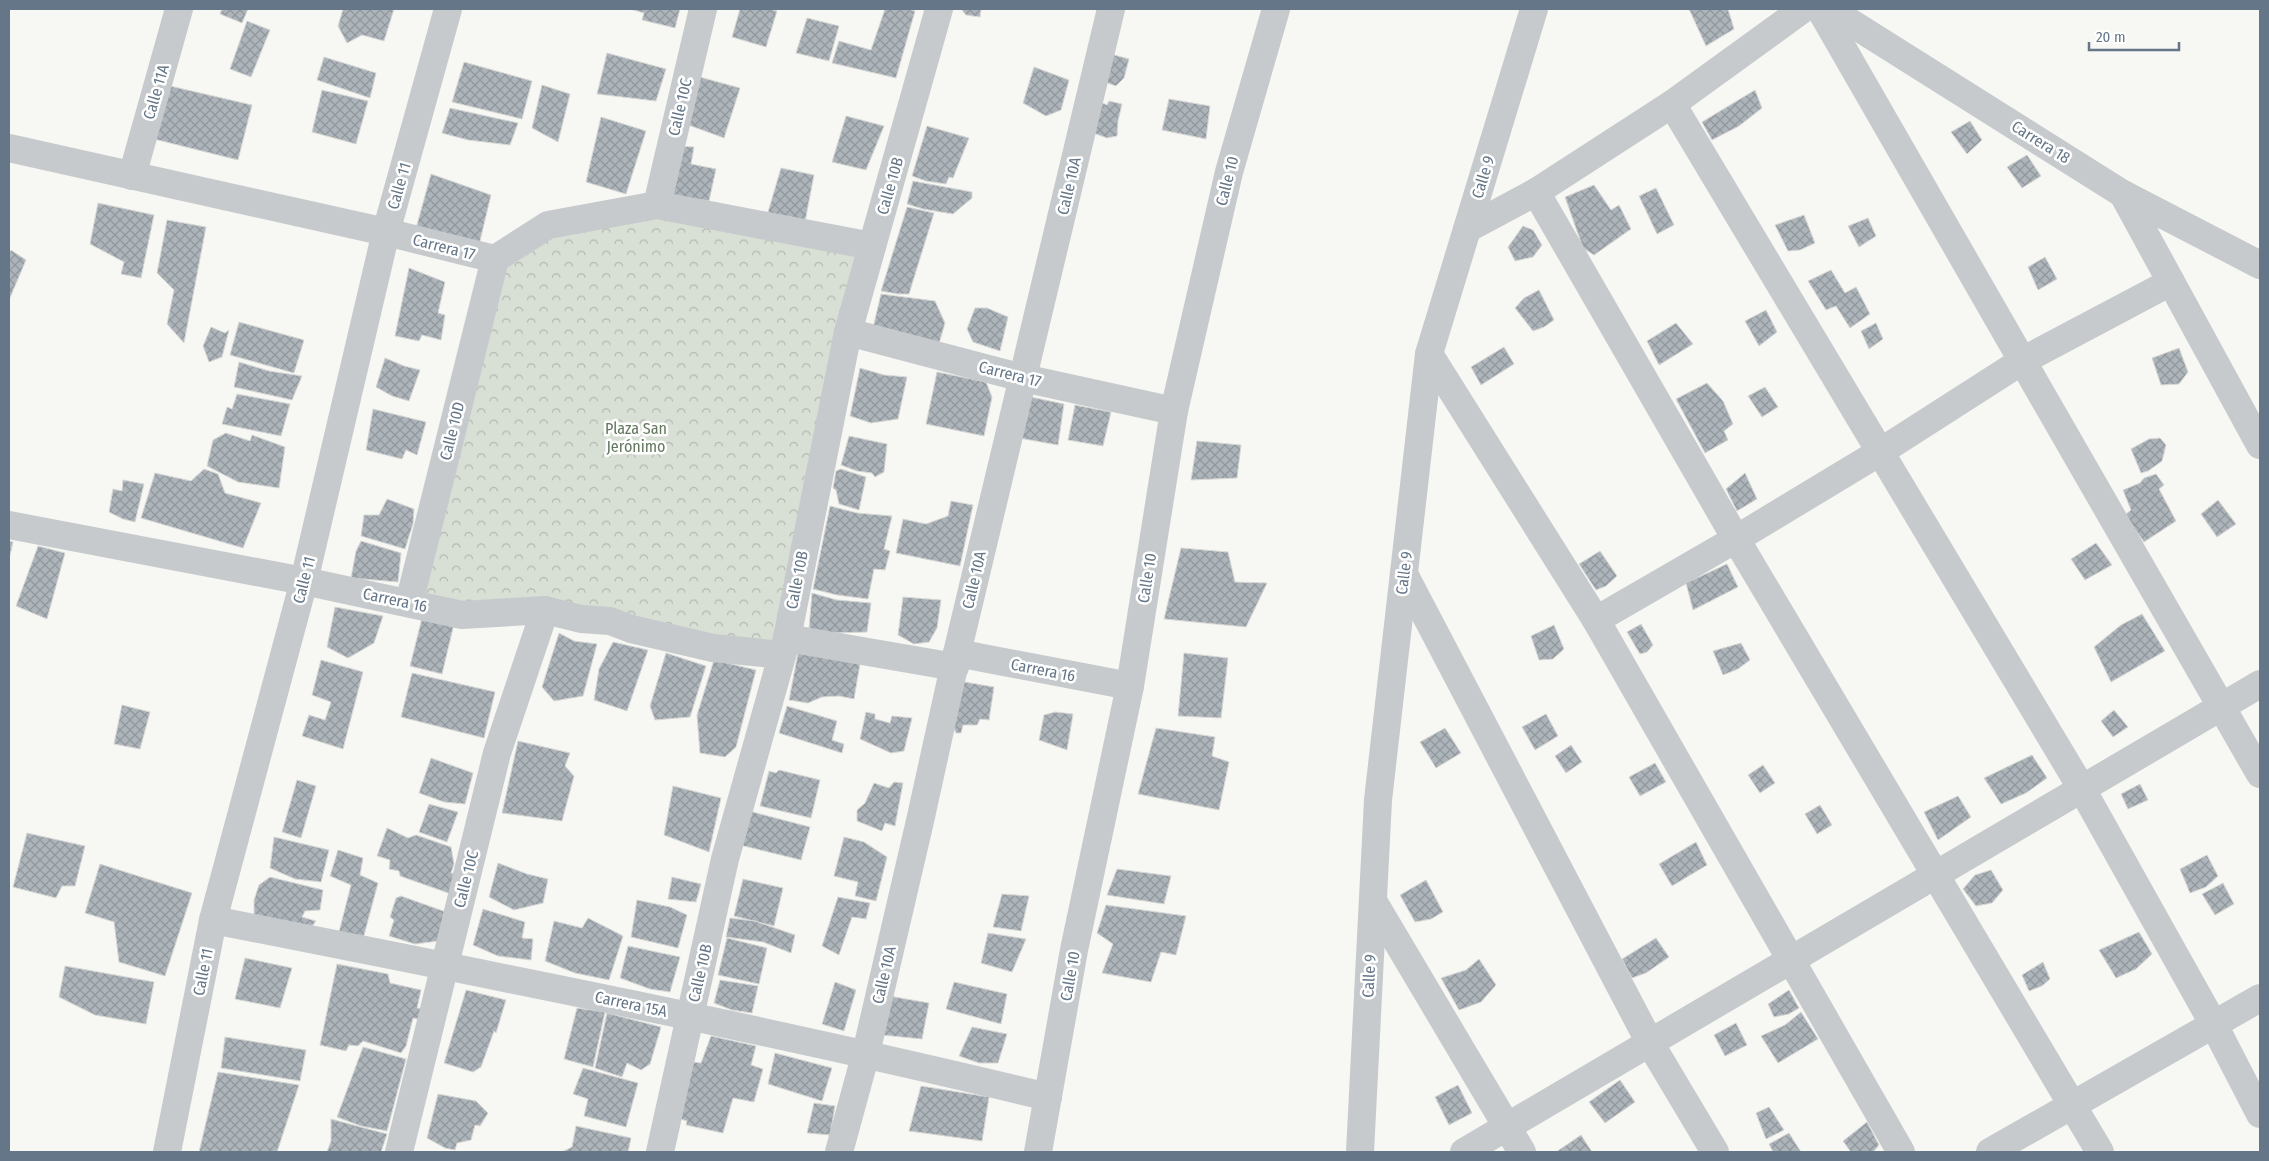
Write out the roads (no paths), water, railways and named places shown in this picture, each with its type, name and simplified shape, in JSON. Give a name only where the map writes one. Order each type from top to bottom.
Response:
[{"type":"street","name":"Calle 11A","points":[[132,176],[179,9]]},
{"type":"street","name":"Calle 11","points":[[167,1152],[213,920],[304,581],[386,232],[448,9]]},
{"type":"street","name":"Calle 10C","points":[[657,204],[703,9]]},
{"type":"street","name":"Calle 10B","points":[[660,1152],[725,859],[784,647],[848,332],[939,9]]},
{"type":"street","name":"Calle 10A","points":[[839,1152],[866,1053],[956,660],[1111,9]]},
{"type":"street","name":"Calle 10","points":[[1038,1152],[1074,950],[1130,686],[1174,411],[1229,172],[1276,9]]},
{"type":"street","name":"Calle 9","points":[[1360,1152],[1378,800],[1429,354],[1534,9]]},
{"type":"street","points":[[1467,229],[1536,192],[1672,104],[1803,9]]},
{"type":"street","points":[[1820,9],[2260,774]]},
{"type":"street","name":"Carrera 18","points":[[1829,9],[2123,194],[2260,265]]},
{"type":"street","points":[[1672,104],[2082,789],[2214,1025],[2260,1114]]},
{"type":"street","name":"Carrera 17","points":[[9,148],[386,232],[495,259],[548,225],[657,204],[872,246]]},
{"type":"street","points":[[1536,192],[1736,539],[2100,1152]]},
{"type":"street","points":[[2123,194],[2260,445]]},
{"type":"street","name":"Calle 10D","points":[[409,603],[495,259]]},
{"type":"street","points":[[1596,620],[1736,539],[1880,452],[2022,361],[2171,282]]},
{"type":"street","name":"Carrera 17","points":[[848,332],[1023,378],[1174,411]]},
{"type":"street","points":[[1429,354],[1596,620],[1901,1152]]},
{"type":"street","name":"Carrera 16","points":[[9,525],[304,581],[462,615],[545,610],[581,619],[610,622],[631,629],[713,648],[784,647],[956,660],[1130,686]]},
{"type":"street","points":[[1404,574],[1650,1043],[1715,1152]]},
{"type":"street","name":"Calle 10C","points":[[398,1152],[497,753],[545,610]]},
{"type":"street","points":[[1464,1152],[2260,684]]},
{"type":"street","points":[[1372,901],[1522,1152]]},
{"type":"street","name":"Carrera 15A","points":[[213,920],[866,1053],[1048,1097]]},
{"type":"street","points":[[1990,1152],[2260,998]]},
{"type":"park label","name":"Plaza San Jerónimo","points":[[636,437]]}]
